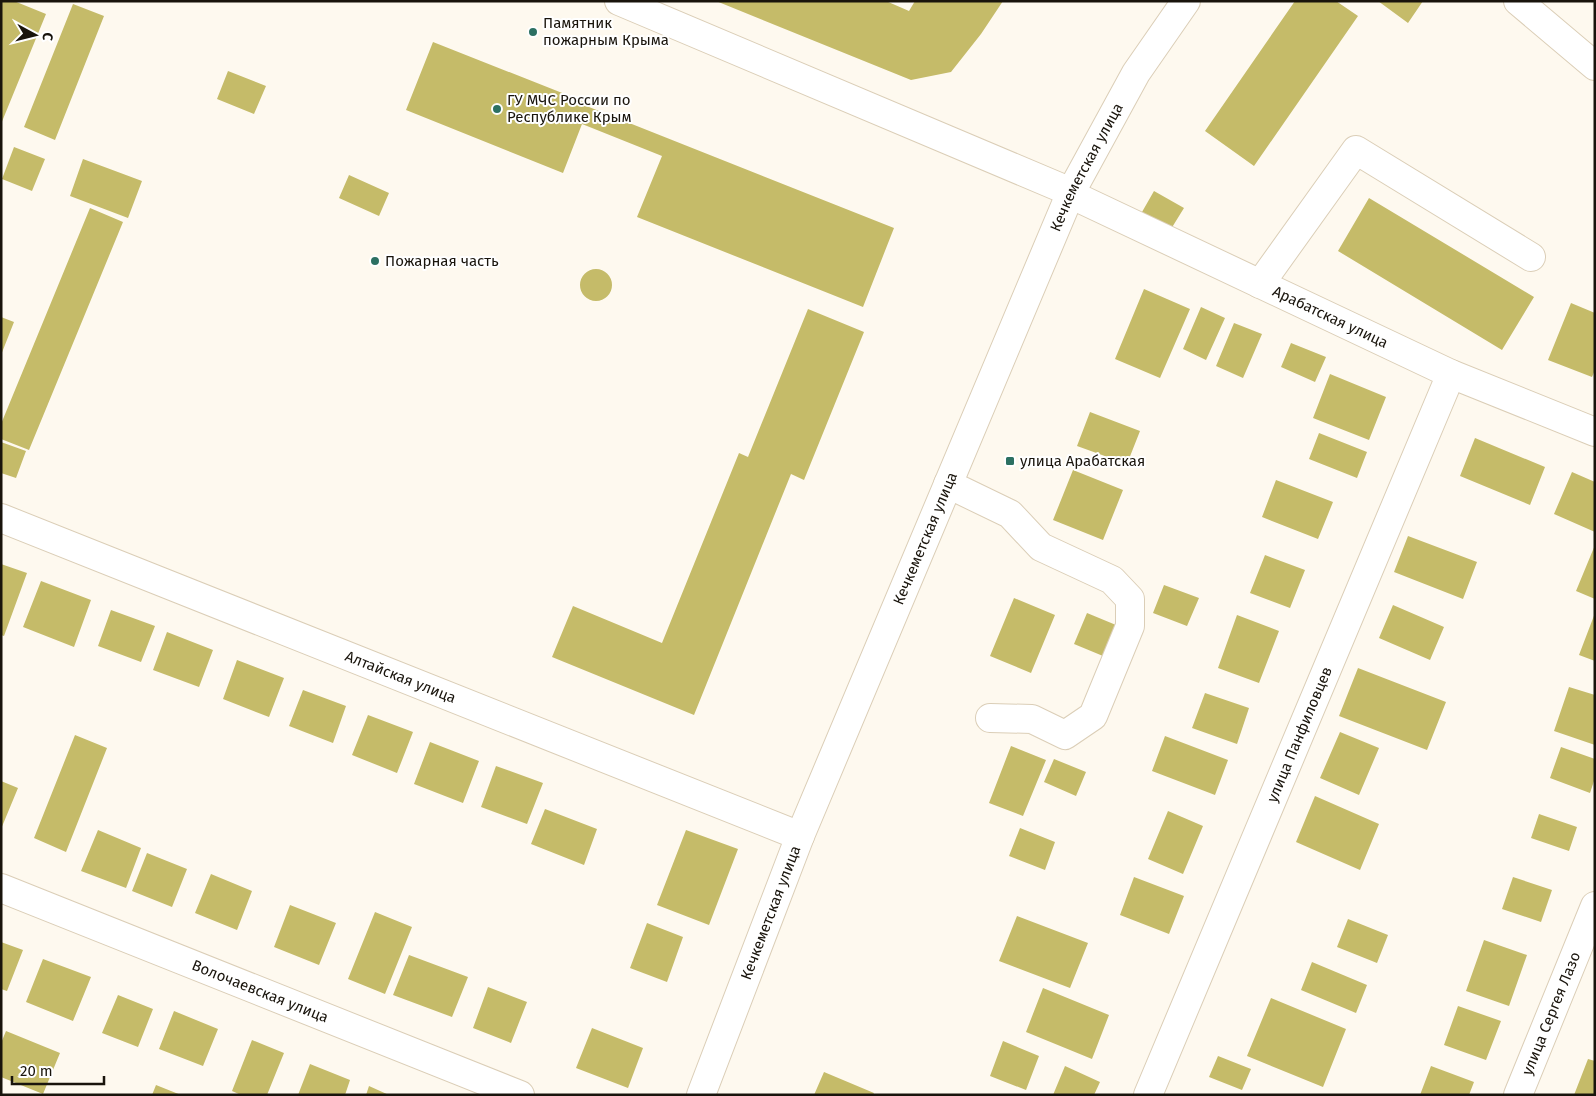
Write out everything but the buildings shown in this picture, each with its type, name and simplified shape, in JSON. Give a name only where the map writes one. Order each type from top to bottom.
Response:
[{"type":"street","name":"Арабатская улица","points":[[619,1],[665,10],[940,138],[1070,193],[1451,374],[1595,432]]},
{"type":"street","name":"Кечкеметская улица","points":[[701,1095],[800,836],[1070,193],[1136,73],[1186,1]]},
{"type":"street","points":[[1518,1],[1595,66]]},
{"type":"street","points":[[1260,284],[1356,150],[1531,257]]},
{"type":"street","name":"улица Панфиловцев","points":[[1148,1095],[1451,374]]},
{"type":"street","points":[[948,484],[1010,514],[1040,547],[1112,580],[1130,598],[1130,626],[1093,716],[1065,735],[1032,718],[990,718]]},
{"type":"street","name":"Алтайская улица","points":[[1,518],[800,836]]},
{"type":"street","name":"Волочаевская улица","points":[[1,888],[520,1095]]},
{"type":"street","name":"улица Сергея Лазо","points":[[1518,1095],[1595,906]]},
{"type":"place","name":"Памятник пожарным Крыма","points":[[533,32]]},
{"type":"place","name":"ГУ МЧС России по Республике Крым","points":[[497,109]]},
{"type":"place","name":"Пожарная часть","points":[[375,261]]},
{"type":"place","name":"улица Арабатская","points":[[1010,461]]}]
